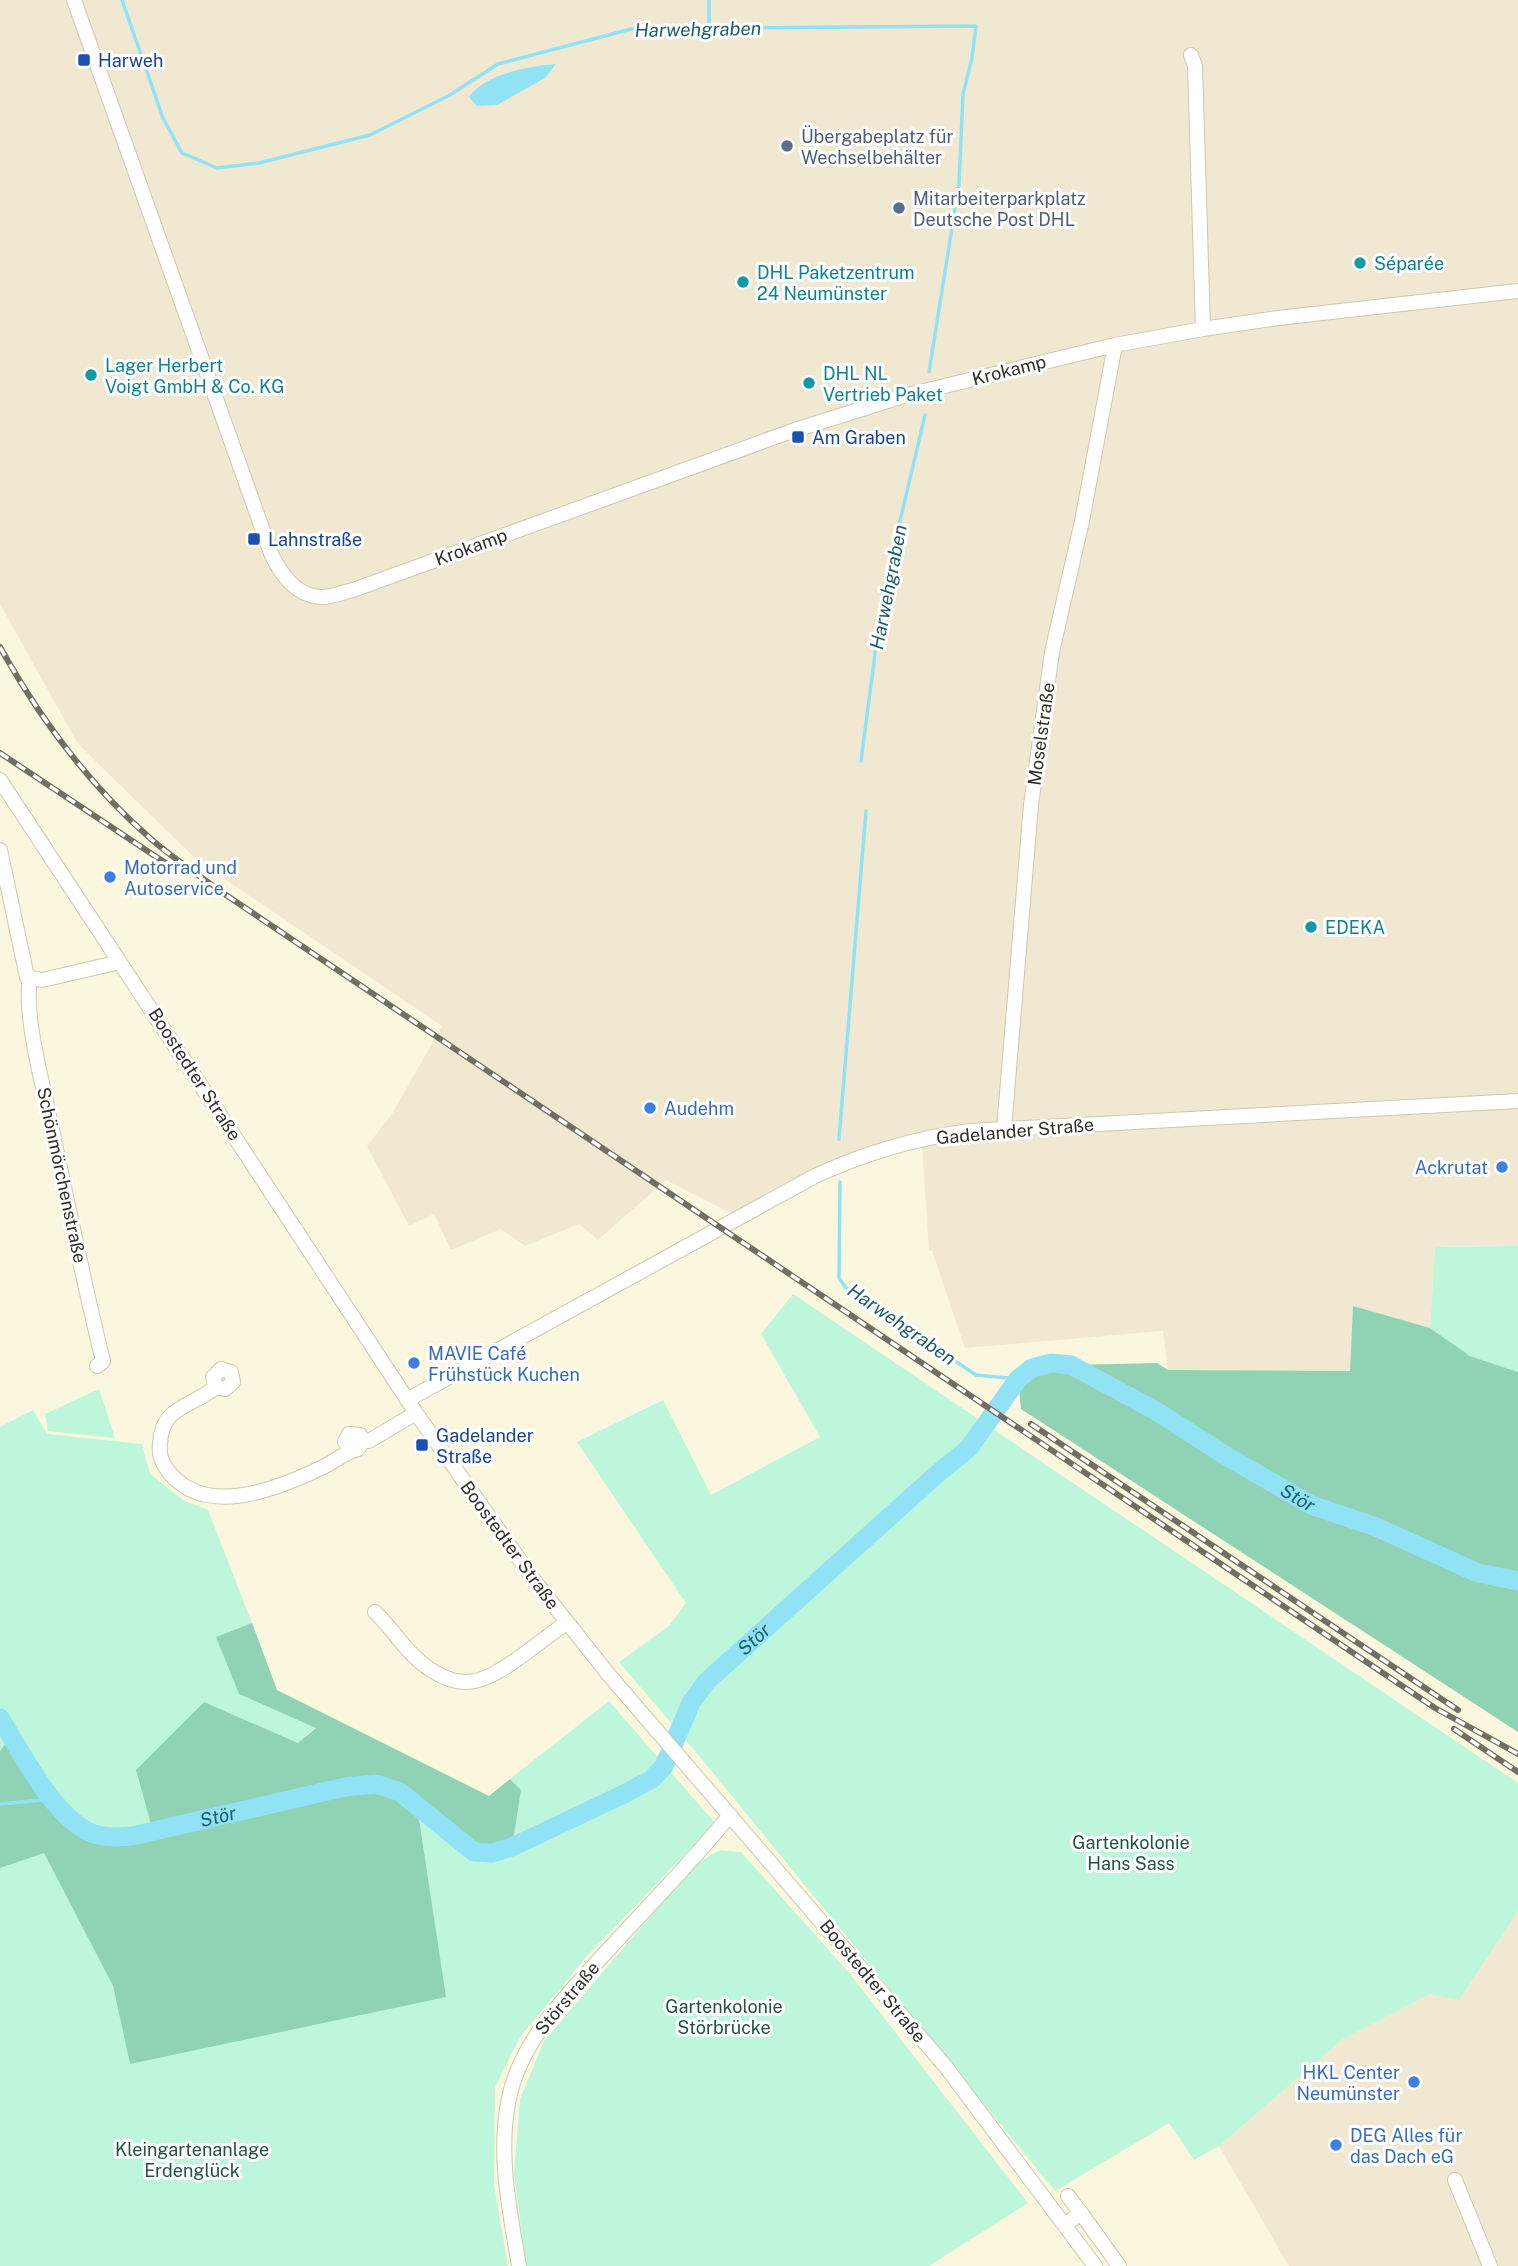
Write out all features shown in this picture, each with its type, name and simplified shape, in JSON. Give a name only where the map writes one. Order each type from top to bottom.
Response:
[{"type":"street","name":"Krokamp","points":[[74,0],[272,556],[291,585],[321,597],[353,590],[843,414],[903,396],[1115,345],[1203,329],[1518,291]]},
{"type":"street","points":[[1191,55],[1195,66],[1203,329]]},
{"type":"street","name":"Moselstraße","points":[[1004,1129],[1037,757],[1052,652],[1082,521],[1115,345]]},
{"type":"street","name":"Boostedter Straße","points":[[0,780],[407,1400],[566,1623],[946,2067],[1096,2266]]},
{"type":"street","name":"Schönmörchenstraße","points":[[0,850],[24,974],[30,979],[30,1009],[42,1079],[103,1361],[97,1366]]},
{"type":"street","points":[[30,979],[42,980],[120,962]]},
{"type":"street","name":"Gadelander Straße","points":[[407,1400],[815,1176],[849,1161],[907,1142],[949,1134],[1004,1129],[1518,1101]]},
{"type":"street","points":[[216,1387],[174,1412],[163,1425],[159,1449],[172,1476],[200,1493],[229,1498],[250,1494],[305,1475],[416,1413]]},
{"type":"street","points":[[375,1612],[419,1661],[440,1675],[469,1682],[478,1682],[497,1674],[566,1623]]},
{"type":"street","name":"Störstraße","points":[[519,2266],[506,2187],[504,2156],[508,2100],[518,2071],[534,2037],[560,2003],[730,1815]]},
{"type":"street","points":[[1455,2180],[1490,2266]]},
{"type":"street","points":[[1068,2196],[1119,2266]]},
{"type":"street","points":[[1066,2224],[1081,2213]]},
{"type":"shaded area","points":[[0,0],[1518,0],[1518,1246],[1435,1247],[1430,1328],[1353,1307],[1350,1371],[1168,1370],[1163,1331],[965,1348],[932,1251],[929,1251],[922,1146],[843,1170],[748,1222],[666,1180],[598,1240],[579,1224],[525,1246],[501,1229],[451,1250],[434,1214],[409,1226],[367,1146],[392,1114],[442,1026],[198,861],[78,744],[0,604]]},
{"type":"shaded area","points":[[1518,1911],[1518,2266],[1289,2266],[1219,2146],[1343,2039],[1431,1993],[1459,1999]]},
{"type":"green space","points":[[1518,1246],[1518,1372],[1470,1356],[1430,1328],[1435,1247]]},
{"type":"green space","name":"Gartenkolonie Hans Sass","points":[[793,1294],[1518,1783],[1518,1911],[1459,2000],[1430,1994],[1343,2039],[1219,2146],[1194,2160],[1169,2123],[1055,2191],[619,1662],[669,1626],[686,1603],[577,1442],[663,1400],[711,1495],[820,1437],[761,1334]]},
{"type":"green space","points":[[1353,1306],[1430,1328],[1470,1356],[1518,1372],[1518,1732],[1021,1409],[1018,1379],[1032,1368],[1051,1363],[1157,1363],[1168,1370],[1350,1371]]},
{"type":"green space","points":[[99,1389],[115,1438],[48,1431],[45,1414]]},
{"type":"green space","points":[[33,1410],[47,1434],[142,1444],[150,1474],[183,1500],[208,1510],[252,1623],[216,1637],[316,1727],[298,1743],[204,1702],[154,1831],[111,1837],[93,1833],[77,1825],[51,1799],[11,1736],[0,1751],[0,1427]]},
{"type":"green space","points":[[252,1623],[277,1690],[489,1796],[510,1779],[521,1790],[512,1847],[492,1853],[474,1852],[417,1806],[446,1997],[130,2064],[113,1986],[44,1853],[0,1868],[0,1751],[11,1736],[51,1799],[77,1825],[92,1833],[116,1837],[153,1831],[136,1770],[204,1702],[298,1743],[316,1728],[239,1694],[216,1637]]},
{"type":"green space","name":"Kleingartenanlage Erdenglück","points":[[609,1701],[715,1823],[586,1957],[520,2037],[495,2087],[494,2185],[508,2266],[0,2266],[0,1868],[44,1852],[113,1986],[130,2064],[417,1805],[429,1814],[521,1790],[510,1779]]},
{"type":"green space","name":"Gartenkolonie Störbrücke","points":[[720,1850],[741,1852],[850,1974],[1028,2203],[929,2266],[526,2266],[514,2174],[520,2099],[544,2041],[695,1864]]},
{"type":"water","points":[[556,64],[545,78],[497,105],[477,106],[469,97],[485,82],[496,77],[521,69]]},
{"type":"waterway","name":"Harwehgraben","points":[[122,0],[163,118],[182,153],[217,168],[259,163],[370,135],[450,95],[498,64],[631,29],[976,26],[963,94],[959,184],[929,372]]},
{"type":"waterway","points":[[709,0],[709,28]]},
{"type":"waterway","name":"Harwehgraben","points":[[861,761],[883,593],[925,415]]},
{"type":"waterway","name":"Harwehgraben","points":[[839,1139],[866,811]]},
{"type":"waterway","name":"Harwehgraben","points":[[840,1182],[839,1278],[846,1288],[976,1375],[1018,1379]]},
{"type":"waterway","name":"Stör","points":[[0,1718],[50,1797],[75,1823],[100,1835],[132,1836],[345,1787],[376,1784],[400,1792],[474,1852],[492,1853],[512,1847],[652,1779],[664,1766],[691,1703],[706,1682],[969,1448],[1018,1379],[1032,1368],[1051,1363],[1071,1365],[1156,1411],[1311,1505],[1376,1527],[1478,1573],[1518,1581]]},
{"type":"waterway","points":[[0,1804],[52,1799]]},
{"type":"railway","points":[[0,647],[31,699],[87,773],[129,818],[185,866],[1435,1708],[1518,1754]]},
{"type":"railway","points":[[0,753],[176,870]]},
{"type":"railway","points":[[1031,1424],[1458,1710]]},
{"type":"railway","points":[[1454,1729],[1518,1772]]},
{"type":"place","name":"Harweh","points":[[84,60]]},
{"type":"place","name":"Übergabeplatz für Wechselbehälter","points":[[787,146]]},
{"type":"place","name":"Mitarbeiterparkplatz Deutsche Post DHL","points":[[899,208]]},
{"type":"place","name":"Séparée","points":[[1360,263]]},
{"type":"place","name":"DHL Paketzentrum 24 Neumünster","points":[[743,282]]},
{"type":"place","name":"Lager Herbert Voigt GmbH & Co. KG","points":[[91,375]]},
{"type":"place","name":"DHL NL Vertrieb Paket","points":[[809,383]]},
{"type":"place","name":"Am Graben","points":[[798,437]]},
{"type":"place","name":"Lahnstraße","points":[[254,539]]},
{"type":"place","name":"Motorrad und Autoservice","points":[[110,877]]},
{"type":"place","name":"EDEKA","points":[[1311,927]]},
{"type":"place","name":"Audehm","points":[[650,1108]]},
{"type":"place","name":"Ackrutat","points":[[1502,1167]]},
{"type":"place","name":"MAVIE Café Frühstück Kuchen","points":[[414,1363]]},
{"type":"place","name":"Gadelander Straße","points":[[422,1445]]},
{"type":"place","name":"HKL Center Neumünster","points":[[1414,2082]]},
{"type":"place","name":"DEG Alles für das Dach eG","points":[[1336,2145]]}]
